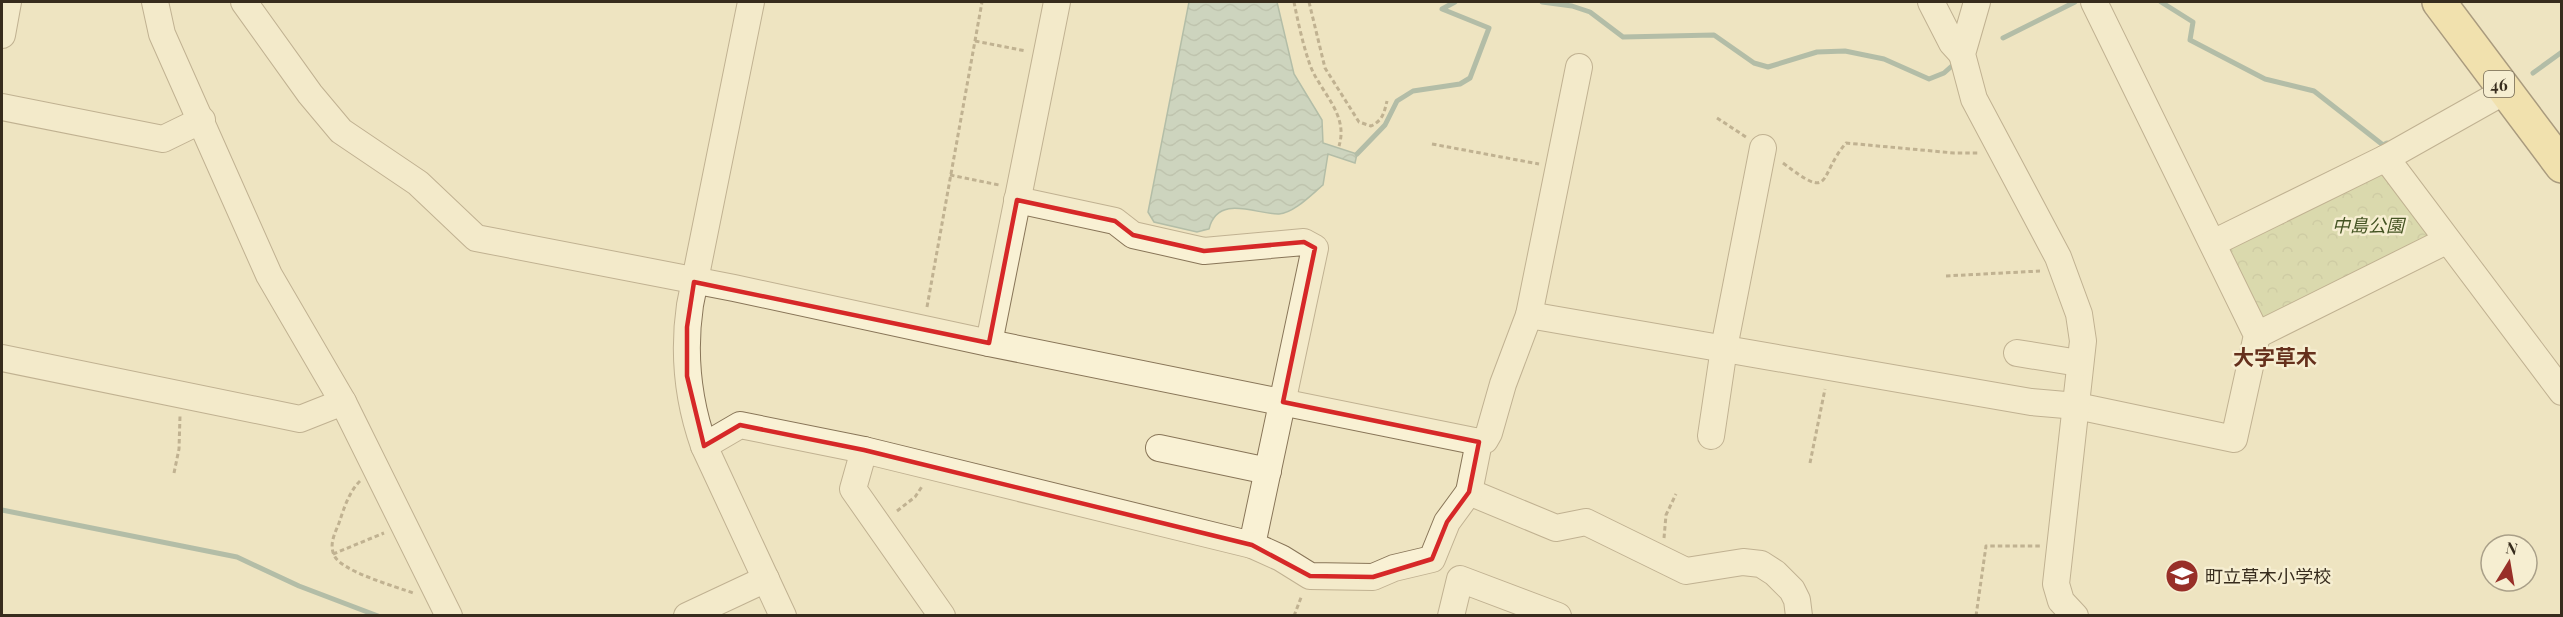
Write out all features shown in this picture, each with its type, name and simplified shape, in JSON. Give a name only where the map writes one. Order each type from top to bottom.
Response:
[{"type":"main road","name":"46","points":[[2439,2],[2562,166]]},
{"type":"street","points":[[2,35],[8,2]]},
{"type":"street","points":[[155,2],[162,34],[269,275],[343,402],[444,605]]},
{"type":"street","points":[[244,2],[310,94],[341,131],[418,183],[476,238],[734,288],[989,343],[1479,442],[1485,440],[1490,433],[1503,384],[1529,315],[1579,68]]},
{"type":"street","points":[[751,2],[694,282],[687,327],[687,376],[696,422],[704,446],[783,615]]},
{"type":"street","points":[[989,343],[1057,2]]},
{"type":"street","points":[[1931,2],[1952,43],[1962,54],[1974,99],[2062,268],[2079,314],[2083,341],[2056,584],[2065,612]]},
{"type":"street","points":[[1962,54],[1977,2]]},
{"type":"street","points":[[1529,315],[2031,402],[2077,406],[2234,439],[2257,334],[2094,2]]},
{"type":"street","points":[[2213,243],[2386,159],[2505,91]]},
{"type":"street","points":[[2,107],[163,139],[202,120]]},
{"type":"street","points":[[1711,436],[1724,348],[1763,148]]},
{"type":"street","points":[[2386,159],[2562,392]]},
{"type":"street","points":[[1018,194],[1115,221],[1133,235],[1204,251],[1304,242],[1315,248],[1252,545]]},
{"type":"street","points":[[2257,334],[2446,241]]},
{"type":"street","points":[[2017,353],[2079,363]]},
{"type":"street","points":[[2,358],[300,419],[343,402]]},
{"type":"street","points":[[704,446],[740,425],[864,450],[1252,545],[1281,558],[1310,576],[1373,577],[1394,568],[1432,560],[1447,522],[1469,492],[1479,442]]},
{"type":"street","points":[[1159,448],[1268,471]]},
{"type":"street","points":[[864,450],[853,489],[942,615]]},
{"type":"street","points":[[1469,492],[1556,528],[1586,522],[1686,571],[1743,562],[1761,564],[1775,573],[1792,590],[1797,600],[1799,615]]},
{"type":"street","points":[[687,615],[766,579]]},
{"type":"street","points":[[1451,615],[1460,579],[1558,615]]},
{"type":"path","points":[[923,328],[982,2]]},
{"type":"path","points":[[1294,2],[1310,66],[1338,114],[1341,138],[1339,146]]},
{"type":"path","points":[[1309,2],[1325,68],[1359,122],[1371,126],[1379,122],[1387,101]]},
{"type":"path","points":[[975,41],[1046,54]]},
{"type":"path","points":[[1717,118],[1763,148],[1809,183],[1817,184],[1825,181],[1846,143],[1954,153],[2002,152]]},
{"type":"path","points":[[1432,144],[1559,168]]},
{"type":"path","points":[[950,175],[1018,194]]},
{"type":"path","points":[[1946,276],[2055,271],[2062,268]]},
{"type":"path","points":[[1810,464],[1830,366]]},
{"type":"path","points":[[174,473],[182,423],[177,394]]},
{"type":"path","points":[[897,512],[922,488],[927,466]]},
{"type":"path","points":[[379,475],[362,479],[353,488],[332,541],[333,554],[339,562],[359,573],[444,605]]},
{"type":"path","points":[[1659,559],[1666,514],[1676,494]]},
{"type":"path","points":[[333,554],[404,525]]},
{"type":"path","points":[[1976,615],[1986,546],[2059,547]]},
{"type":"highlighted area","points":[[1017,200],[1115,221],[1133,235],[1204,251],[1304,242],[1315,248],[1283,402],[1479,442],[1469,492],[1447,522],[1432,559],[1373,577],[1310,576],[1252,545],[864,450],[740,425],[704,446],[687,376],[687,327],[694,282],[989,343]]},
{"type":"green space","name":"中島公園","points":[[2376,172],[2384,174],[2434,240],[2263,327],[2226,256],[2231,245]]},
{"type":"water","points":[[1189,2],[1277,2],[1294,74],[1322,120],[1323,143],[1357,154],[1355,163],[1328,154],[1323,185],[1285,213],[1230,209],[1214,218],[1209,229],[1197,232],[1154,222],[1148,212]]},
{"type":"waterway","points":[[1357,154],[1385,125],[1397,101],[1413,91],[1460,84],[1470,78],[1489,28],[1442,9],[1455,2]]},
{"type":"waterway","points":[[1542,2],[1572,6],[1590,12],[1623,37],[1714,35],[1754,63],[1768,67],[1817,52],[1845,51],[1884,59],[1929,79],[1944,73],[1953,65]]},
{"type":"waterway","points":[[2003,38],[2075,2]]},
{"type":"waterway","points":[[2161,2],[2193,22],[2190,40],[2265,79],[2314,91],[2383,145],[2387,143]]},
{"type":"waterway","points":[[2533,73],[2562,52]]},
{"type":"waterway","points":[[2,510],[237,557],[299,586],[378,616]]},
{"type":"place","name":"町立草木小学校","points":[[2182,576]]},
{"type":"district","name":"大字草木","points":[[2275,356]]}]
